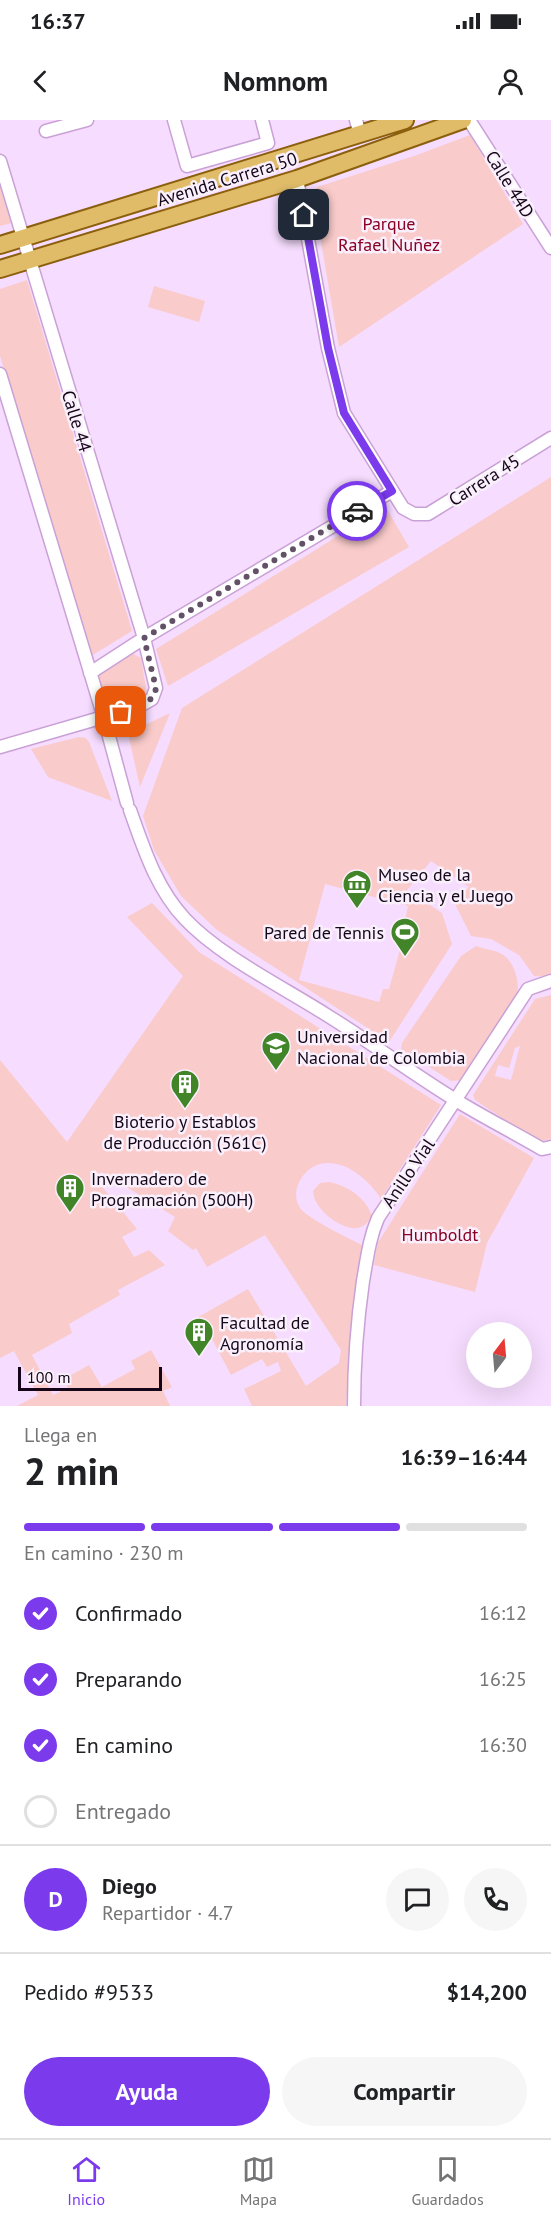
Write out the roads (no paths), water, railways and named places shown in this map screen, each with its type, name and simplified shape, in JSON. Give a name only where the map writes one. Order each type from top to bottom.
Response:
[{"type":"main road","name":"Avenida Carrera 50","points":[[0,245],[358,127],[405,120]]},
{"type":"main road","name":"Avenida Carrera 50","points":[[0,269],[297,179],[464,120]]},
{"type":"street","points":[[46,131],[84,120]]},
{"type":"street","name":"Avenida Carrera 50","points":[[174,120],[188,166],[268,142],[262,120]]},
{"type":"street","name":"Calle 44D","points":[[469,120],[551,248]]},
{"type":"street","name":"Calle 44","points":[[0,161],[155,681],[156,688],[152,699],[138,707],[104,718]]},
{"type":"street","points":[[90,673],[144,638],[392,491],[344,413],[328,348],[297,179]]},
{"type":"street","points":[[0,374],[104,718],[128,807],[162,890],[185,919],[232,957],[332,1018],[456,1100],[546,1148]]},
{"type":"street","name":"Carrera 45","points":[[392,491],[403,508],[414,514],[429,514],[551,438]]},
{"type":"street","points":[[0,747],[104,718]]},
{"type":"street","name":"Anillo Vial","points":[[354,1406],[357,1331],[367,1255],[373,1230],[383,1209],[528,989],[551,981]]},
{"type":"place","name":"Museo de la Ciencia y el Juego","points":[[357,910]]},
{"type":"place","name":"Pared de Tennis","points":[[405,958]]},
{"type":"place","name":"Universidad Nacional de Colombia","points":[[276,1072]]},
{"type":"place","name":"Bioterio y Establos de Producción (561C)","points":[[185,1110]]},
{"type":"place","name":"Invernadero de Programación (500H)","points":[[70,1214]]},
{"type":"place","name":"Facultad de Agronomía","points":[[199,1358]]},
{"type":"park label","name":"Parque Rafael Nuñez","points":[[389,233]]},
{"type":"park label","name":"Humboldt","points":[[440,1234]]}]
